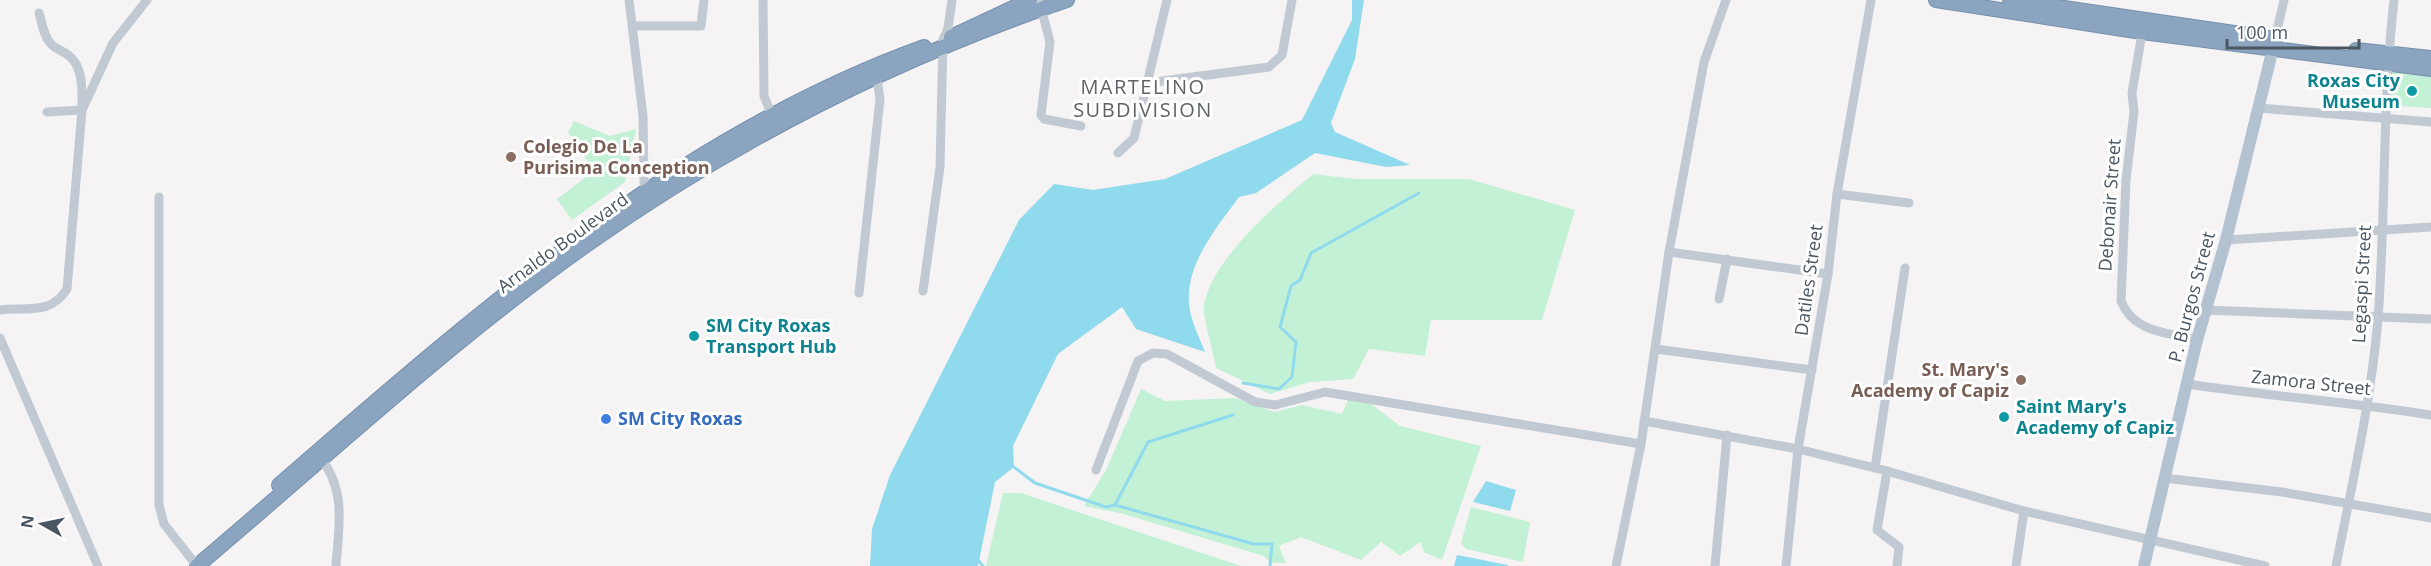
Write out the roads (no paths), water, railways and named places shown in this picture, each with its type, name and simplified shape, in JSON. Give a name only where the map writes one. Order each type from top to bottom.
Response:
[{"type":"highway","name":"Arnaldo Boulevard","points":[[943,45],[1030,0]]},
{"type":"highway","name":"Arnaldo Boulevard","points":[[192,564],[501,304],[585,246],[637,205],[774,120],[875,70],[943,45],[1041,4],[1067,0]]},
{"type":"highway","points":[[1936,0],[2274,43],[2388,59],[2431,69]]},
{"type":"highway","points":[[2010,0],[2143,26]]},
{"type":"highway","points":[[2388,59],[2431,58]]},
{"type":"highway","name":"Arnaldo Boulevard","points":[[637,205],[648,192],[750,126],[774,120]]},
{"type":"main road","name":"P. Burgos Street","points":[[2144,566],[2197,340],[2226,240],[2274,43]]},
{"type":"street","points":[[82,110],[113,43],[147,0]]},
{"type":"street","points":[[629,0],[643,116],[644,183],[648,192]]},
{"type":"street","points":[[633,26],[701,26],[704,0]]},
{"type":"street","points":[[763,0],[764,96],[774,120]]},
{"type":"street","points":[[923,291],[940,167],[943,45],[952,0]]},
{"type":"street","points":[[1118,153],[1134,138],[1167,0]]},
{"type":"street","points":[[1147,83],[1269,68],[1282,55],[1292,0]]},
{"type":"street","points":[[1616,566],[1641,444],[1669,252],[1704,62],[1726,0]]},
{"type":"street","name":"Datiles Street","points":[[1786,566],[1797,449],[1828,274],[1837,194],[1871,0]]},
{"type":"street","points":[[2274,43],[2283,0]]},
{"type":"street","name":"Legaspi Street","points":[[2336,566],[2366,405],[2378,316],[2384,120],[2394,0]]},
{"type":"street","points":[[1041,4],[1050,42],[1041,115],[1044,119],[1081,126]]},
{"type":"street","points":[[0,309],[49,307],[59,301],[67,289],[82,110],[82,83],[76,62],[65,51],[52,44],[45,34],[39,13]]},
{"type":"street","name":"Debonair Street","points":[[2143,26],[2132,93],[2134,112],[2126,180],[2121,301],[2127,316],[2140,326],[2197,340]]},
{"type":"street","points":[[859,293],[880,99],[875,70]]},
{"type":"street","points":[[2259,108],[2384,120],[2431,122]]},
{"type":"street","points":[[47,112],[82,110]]},
{"type":"street","points":[[1837,194],[1909,204]]},
{"type":"street","points":[[159,197],[159,505],[164,524],[192,564]]},
{"type":"street","points":[[2226,240],[2431,227]]},
{"type":"street","points":[[1669,252],[1828,274]]},
{"type":"street","points":[[1719,299],[1727,259]]},
{"type":"street","points":[[1875,468],[1905,268]]},
{"type":"street","points":[[2205,310],[2431,319]]},
{"type":"street","points":[[0,338],[99,566]]},
{"type":"street","points":[[1656,349],[1812,370]]},
{"type":"street","points":[[1096,470],[1138,361],[1153,353],[1167,354],[1255,402],[1275,405],[1325,392],[1641,444]]},
{"type":"street","name":"Zamora Street","points":[[2187,384],[2274,397],[2366,405],[2431,415]]},
{"type":"street","points":[[1644,421],[1797,449],[1887,471],[2024,511],[2265,566]]},
{"type":"street","points":[[1715,566],[1727,435]]},
{"type":"street","points":[[320,456],[336,481],[340,506],[336,566]]},
{"type":"street","points":[[1887,471],[1877,530],[1899,547],[1897,566]]},
{"type":"street","points":[[2164,478],[2431,518]]},
{"type":"street","points":[[2016,566],[2024,511]]},
{"type":"water","points":[[1352,0],[1364,0],[1355,59],[1331,123],[1335,132],[1410,165],[1386,167],[1315,153],[1256,193],[1239,197],[1202,250],[1191,280],[1190,311],[1205,352],[1136,329],[1122,307],[1058,354],[1013,446],[1014,467],[995,482],[978,566],[870,566],[872,529],[890,475],[1019,220],[1054,184],[1093,190],[1165,179],[1302,120],[1352,20]]},
{"type":"water","points":[[1486,481],[1516,490],[1510,511],[1473,502]]},
{"type":"water","points":[[1457,555],[1508,565],[1508,566],[1454,566]]},
{"type":"waterway","points":[[1243,383],[1279,389],[1292,377],[1296,342],[1280,327],[1291,286],[1300,280],[1311,253],[1419,193]]},
{"type":"waterway","points":[[1014,467],[1035,483],[1106,507],[1115,505],[1148,442],[1233,415]]},
{"type":"waterway","points":[[1115,505],[1254,544],[1272,544],[1270,566]]},
{"type":"waterway","points":[[978,560],[983,566]]},
{"type":"place","name":"Roxas City Museum","points":[[2412,91]]},
{"type":"place","name":"Colegio De La Purisima Conception","points":[[511,157]]},
{"type":"place","name":"SM City Roxas Transport Hub","points":[[694,336]]},
{"type":"place","name":"St. Mary's Academy of Capiz","points":[[2021,380]]},
{"type":"place","name":"Saint Mary's Academy of Capiz","points":[[2004,417]]},
{"type":"place","name":"SM City Roxas","points":[[606,419]]},
{"type":"district","name":"MARTELINO SUBDIVISION","points":[[1143,98]]}]
